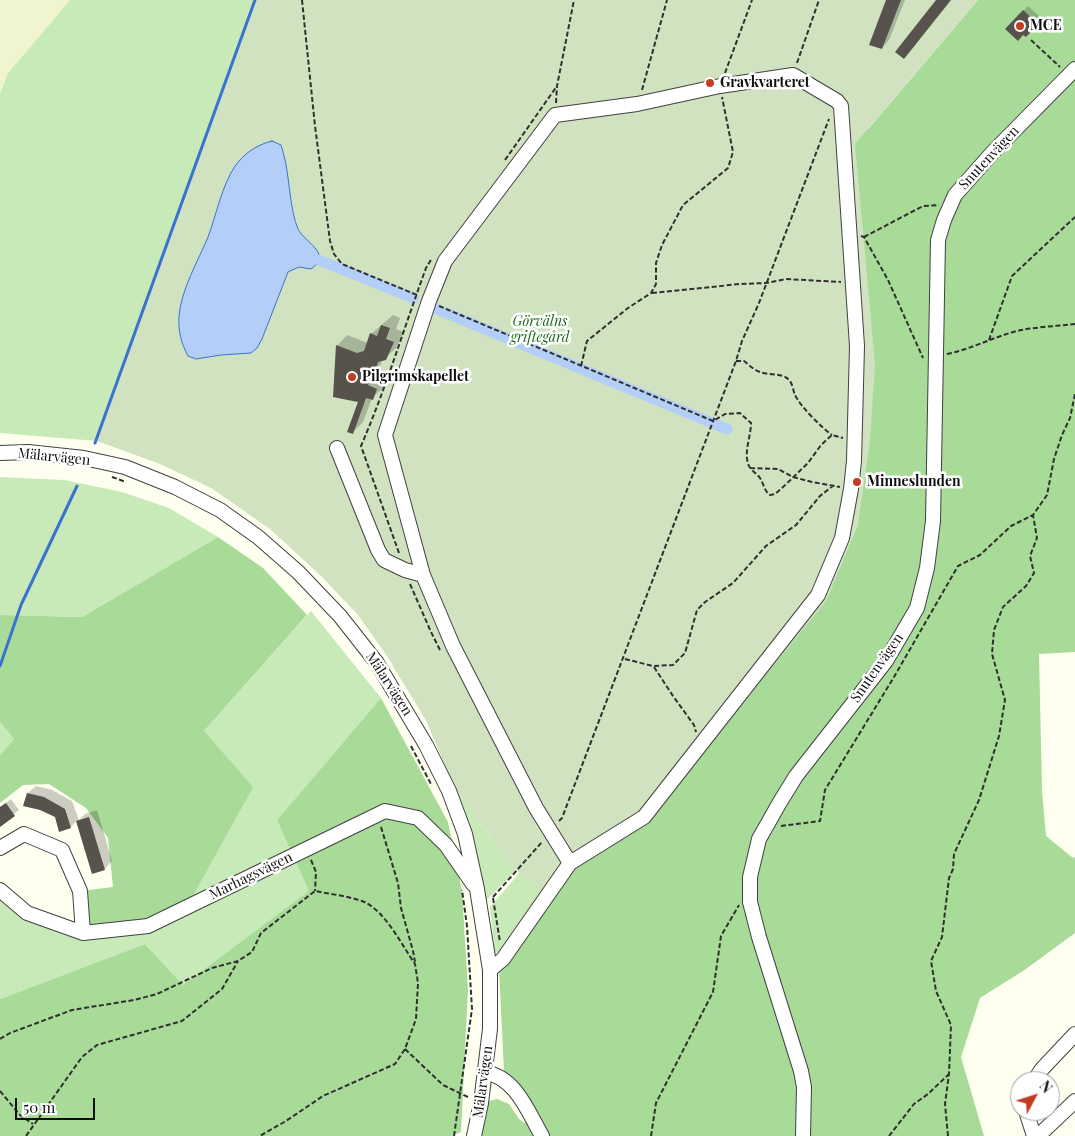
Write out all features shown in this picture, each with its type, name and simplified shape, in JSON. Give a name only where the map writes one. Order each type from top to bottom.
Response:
[{"type":"street","name":"Snutenvägen","points":[[803,1136],[804,1087],[802,1071],[759,937],[750,902],[750,876],[760,839],[796,776],[886,661],[917,608],[927,568],[933,521],[929,358],[938,240],[944,220],[956,194],[993,152],[1072,72]]},
{"type":"street","points":[[490,970],[503,959],[570,863],[644,817],[818,595],[842,538],[851,490],[854,460],[857,346],[853,284],[857,236],[841,106],[837,101],[793,75],[720,86],[637,104],[555,115],[445,261],[429,301],[385,435],[423,575],[453,646],[536,808],[570,863]]},
{"type":"street","points":[[337,448],[378,550],[384,560],[405,570],[423,575]]},
{"type":"street","name":"Mälarvägen","points":[[0,453],[28,452],[84,458],[125,468],[167,484],[220,510],[258,537],[298,572],[340,616],[378,663],[417,728],[449,791],[465,834],[477,889],[490,970],[490,1029],[482,1102],[474,1136]]},
{"type":"street","name":"Marhagsvägen","points":[[0,890],[27,913],[82,933],[148,926],[385,811],[418,818],[446,845],[477,889]]},
{"type":"street","points":[[0,848],[24,834],[62,850],[80,890],[82,933]]},
{"type":"street","points":[[1041,1071],[1075,1034]]},
{"type":"street","points":[[484,1072],[494,1073],[508,1082],[518,1094],[542,1136]]},
{"type":"street","points":[[1038,1136],[1075,1101]]},
{"type":"street","points":[[1029,1121],[1034,1136]]},
{"type":"path","points":[[302,0],[315,126],[330,241],[334,254],[342,264],[713,422]]},
{"type":"path","points":[[555,115],[557,86],[574,0]]},
{"type":"path","points":[[637,104],[667,0]]},
{"type":"path","points":[[651,293],[656,284],[656,263],[662,244],[683,205],[728,168],[733,152],[720,86],[752,0]]},
{"type":"path","points":[[793,75],[819,0]]},
{"type":"path","points":[[1031,40],[1072,72]]},
{"type":"path","points":[[501,165],[557,86]]},
{"type":"path","points":[[481,909],[562,818],[624,659],[742,341],[837,101]]},
{"type":"path","points":[[951,204],[923,206],[857,236],[888,280],[929,358],[960,352],[1021,330],[1075,324]]},
{"type":"path","points":[[989,340],[1012,276],[1075,217]]},
{"type":"path","points":[[434,256],[426,268],[398,344],[380,401],[361,446],[405,570],[431,632],[443,655]]},
{"type":"path","points":[[581,366],[588,342],[628,308],[651,293],[766,283],[786,279],[853,284]]},
{"type":"path","points":[[736,361],[744,361],[757,372],[769,376],[782,375],[790,381],[795,396],[818,420],[821,427],[832,436],[843,438],[844,443]]},
{"type":"path","points":[[765,829],[820,821],[825,790],[894,678],[958,566],[980,555],[1011,526],[1032,515],[1047,495],[1054,459],[1070,418],[1075,394]]},
{"type":"path","points":[[713,422],[725,414],[740,413],[751,423],[751,436],[746,454],[750,468],[760,478],[766,493],[770,495],[775,494],[808,463],[821,445],[832,436]]},
{"type":"path","points":[[750,468],[778,469],[793,477],[851,490]]},
{"type":"path","points":[[109,477],[126,482]]},
{"type":"path","points":[[624,659],[653,666],[673,665],[685,653],[697,610],[705,602],[733,583],[766,546],[796,525],[820,496],[834,485]]},
{"type":"path","points":[[948,1136],[945,1104],[951,1025],[936,991],[932,961],[942,937],[949,878],[954,854],[979,800],[999,736],[1005,700],[992,654],[994,630],[1003,607],[1026,586],[1034,573],[1030,556],[1038,538],[1032,515]]},
{"type":"path","points":[[653,666],[667,685],[672,696],[694,725],[700,746]]},
{"type":"path","points":[[410,743],[432,786]]},
{"type":"path","points":[[260,1136],[323,1096],[395,1064],[405,1049],[416,1019],[418,983],[413,951],[401,908],[398,882],[383,840],[378,815]]},
{"type":"path","points":[[0,1039],[10,1033],[72,1010],[134,1000],[156,994],[212,968],[238,961],[252,952],[261,933],[315,891],[316,872],[306,849]]},
{"type":"path","points":[[454,1136],[472,1009],[468,926],[462,889]]},
{"type":"path","points":[[315,891],[361,901],[372,906],[384,918],[415,964]]},
{"type":"path","points":[[651,1136],[656,1103],[713,992],[722,936],[740,902]]},
{"type":"path","points":[[26,1136],[82,1058],[97,1045],[182,1021],[222,989],[238,961]]},
{"type":"path","points":[[405,1049],[443,1086],[482,1102]]},
{"type":"path","points":[[889,1136],[914,1104],[928,1094],[948,1074]]},
{"type":"path","points":[[0,1091],[20,1115],[34,1124]]},
{"type":"green space","points":[[0,0],[70,0],[8,73],[0,94]]},
{"type":"green space","points":[[70,0],[256,0],[97,441],[0,433],[0,94],[8,73]]},
{"type":"green space","name":"Görvälns griftegård","points":[[256,0],[978,0],[855,144],[875,364],[870,440],[858,525],[826,601],[647,821],[577,866],[551,901],[516,870],[455,788],[426,720],[387,656],[358,615],[321,576],[270,529],[211,488],[160,464],[97,441]]},
{"type":"green space","points":[[978,0],[1075,0],[1075,652],[1039,654],[1042,791],[1046,836],[1073,858],[1075,857],[1075,933],[1026,969],[980,998],[961,1057],[984,1136],[478,1136],[486,1102],[497,1099],[509,1104],[519,1119],[525,1123],[528,1100],[509,1084],[504,1072],[499,969],[577,866],[485,826],[455,788],[426,720],[393,666],[581,366],[869,128]]},
{"type":"green space","points":[[0,477],[64,480],[122,492],[169,508],[218,537],[82,617],[0,615]]},
{"type":"green space","points":[[218,537],[263,568],[307,615],[204,731],[253,787],[190,901],[148,926],[83,933],[80,891],[113,887],[108,838],[86,808],[49,784],[23,785],[0,803],[0,755],[14,739],[0,722],[0,615],[82,617]]},
{"type":"green space","points":[[311,611],[381,698],[277,820],[310,891],[183,985],[145,944],[0,999],[0,884],[29,908],[84,929],[149,922],[204,731]]},
{"type":"green space","points":[[381,698],[448,822],[462,891],[468,989],[461,1132],[452,1136],[0,1136],[0,999],[145,944],[183,985],[309,891],[277,820]]},
{"type":"green space","points":[[0,722],[14,739],[0,755]]},
{"type":"green space","points":[[455,788],[516,870],[483,904]]},
{"type":"green space","points":[[540,849],[554,881],[504,949],[495,954],[490,907]]},
{"type":"water","points":[[272,141],[281,145],[298,229],[315,248],[319,258],[311,269],[299,267],[288,272],[262,339],[257,348],[251,353],[196,359],[188,356],[180,332],[180,306],[186,286],[208,237],[230,174],[235,166],[251,150]]},
{"type":"building","points":[[886,0],[901,0],[882,49],[869,45]]},
{"type":"building","points":[[936,0],[951,0],[904,59],[895,52]]},
{"type":"building","name":"MCE","points":[[1023,10],[1036,22],[1029,30],[1031,32],[1026,37],[1023,35],[1018,41],[1005,29]]},
{"type":"building","name":"Pilgrimskapellet","points":[[381,325],[390,328],[386,339],[394,342],[386,360],[378,362],[376,369],[373,370],[368,385],[377,389],[373,400],[366,398],[353,434],[347,432],[358,402],[333,397],[336,345],[357,353],[364,351],[370,333],[377,336]]},
{"type":"building","points":[[27,793],[44,797],[65,809],[71,828],[59,832],[55,817],[40,810],[23,806]]},
{"type":"building","points":[[6,803],[15,816],[0,827],[0,807]]},
{"type":"building","points":[[89,817],[105,870],[92,874],[76,821]]},
{"type":"waterway","points":[[95,443],[255,0]]},
{"type":"waterway","points":[[319,260],[413,298]]},
{"type":"waterway","points":[[434,308],[710,422]]},
{"type":"waterway","points":[[715,424],[727,429]]},
{"type":"waterway","points":[[0,666],[21,605],[77,486]]},
{"type":"place","name":"MCE","points":[[1020,26]]},
{"type":"place","name":"Gravkvarteret","points":[[710,83]]},
{"type":"place","name":"Pilgrimskapellet","points":[[352,377]]},
{"type":"place","name":"Minneslunden","points":[[857,482]]}]
